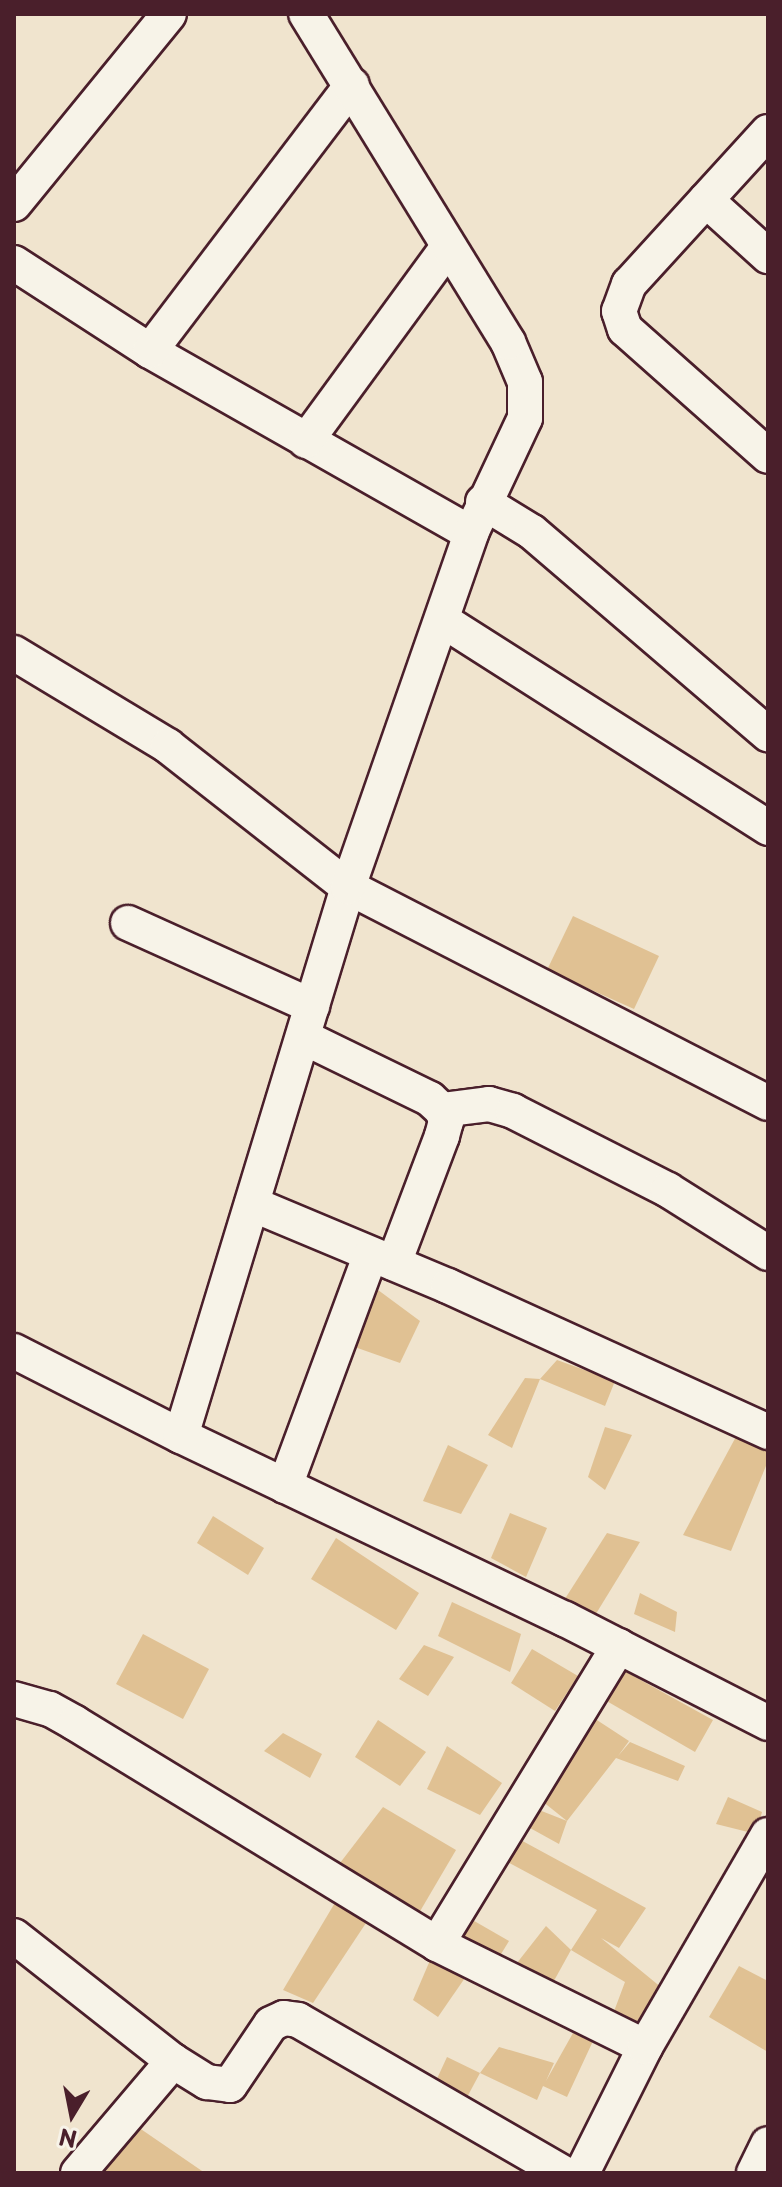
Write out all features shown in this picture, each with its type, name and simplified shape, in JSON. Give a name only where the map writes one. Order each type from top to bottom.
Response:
[{"type":"street","points":[[14,204],[169,14]]},
{"type":"street","points":[[181,1436],[348,887],[477,518],[525,418],[525,382],[508,342],[306,14]]},
{"type":"street","points":[[150,351],[352,85]]},
{"type":"street","points":[[768,132],[629,284],[619,311],[625,329],[768,456]]},
{"type":"street","points":[[706,200],[768,256]]},
{"type":"street","points":[[306,441],[448,247]]},
{"type":"street","points":[[14,263],[150,351],[306,441],[477,518],[532,532],[768,734]]},
{"type":"street","points":[[442,620],[768,828]]},
{"type":"street","points":[[14,653],[168,746],[348,887],[768,1103]]},
{"type":"street","points":[[128,923],[308,1022],[430,1099],[442,1110],[446,1121],[442,1136],[382,1258],[285,1486]]},
{"type":"street","points":[[442,1110],[489,1104],[513,1111],[668,1190],[768,1253]]},
{"type":"street","points":[[252,1204],[382,1258],[768,1432]]},
{"type":"street","points":[[14,1351],[181,1436],[619,1646],[768,1723]]},
{"type":"street","points":[[437,1944],[619,1646]]},
{"type":"street","points":[[14,1699],[50,1709],[75,1723],[437,1944],[645,2047]]},
{"type":"street","points":[[14,1936],[173,2061],[207,2082],[230,2085],[271,2024],[284,2018],[298,2020],[583,2173],[645,2047],[768,1835]]},
{"type":"street","points":[[78,2173],[173,2061]]},
{"type":"street","points":[[754,2173],[768,2144]]},
{"type":"building","points":[[573,916],[659,956],[634,1009],[547,970]]},
{"type":"building","points":[[374,1287],[420,1321],[400,1363],[349,1345]]},
{"type":"building","points":[[557,1360],[615,1381],[605,1406],[540,1379]]},
{"type":"building","points":[[525,1378],[540,1379],[512,1448],[488,1435]]},
{"type":"building","points":[[605,1427],[632,1435],[605,1490],[588,1477]]},
{"type":"building","points":[[738,1433],[768,1445],[768,1461],[731,1551],[683,1535]]},
{"type":"building","points":[[448,1445],[488,1465],[461,1514],[423,1501]]},
{"type":"building","points":[[510,1513],[547,1528],[526,1577],[491,1558]]},
{"type":"building","points":[[213,1516],[264,1548],[248,1575],[197,1543]]},
{"type":"building","points":[[607,1533],[640,1542],[594,1617],[561,1605]]},
{"type":"building","points":[[336,1538],[419,1593],[396,1630],[311,1579]]},
{"type":"building","points":[[640,1593],[677,1612],[675,1632],[634,1614]]},
{"type":"building","points":[[452,1602],[521,1634],[510,1672],[438,1636]]},
{"type":"building","points":[[143,1634],[209,1669],[183,1719],[116,1684]]},
{"type":"building","points":[[424,1645],[454,1657],[428,1696],[399,1679]]},
{"type":"building","points":[[532,1649],[578,1676],[555,1711],[511,1683]]},
{"type":"building","points":[[617,1667],[713,1720],[695,1752],[591,1692]]},
{"type":"building","points":[[580,1709],[629,1741],[618,1756],[630,1742],[685,1766],[678,1781],[616,1758],[567,1821],[537,1797]]},
{"type":"building","points":[[378,1720],[426,1752],[400,1786],[355,1757]]},
{"type":"building","points":[[283,1733],[322,1754],[310,1778],[264,1751]]},
{"type":"building","points":[[447,1746],[502,1783],[480,1815],[427,1789]]},
{"type":"building","points":[[728,1797],[762,1812],[756,1834],[716,1824]]},
{"type":"building","points":[[383,1807],[456,1850],[419,1913],[340,1863]]},
{"type":"building","points":[[534,1808],[567,1821],[559,1844],[530,1828]]},
{"type":"building","points":[[517,1838],[646,1908],[619,1948],[601,1938],[662,1988],[640,2029],[613,2014],[625,1982],[571,1950],[597,1910],[500,1858]]},
{"type":"building","points":[[336,1901],[366,1923],[313,2003],[283,1990]]},
{"type":"building","points":[[469,1918],[509,1941],[498,1959],[453,1943]]},
{"type":"building","points":[[546,1926],[571,1950],[545,1997],[513,1968]]},
{"type":"building","points":[[437,1944],[469,1972],[438,2017],[413,2000]]},
{"type":"building","points":[[739,1966],[768,1981],[768,2052],[709,2017]]},
{"type":"building","points":[[573,2033],[593,2041],[567,2097],[543,2086],[537,2100],[480,2073],[499,2047],[554,2063],[546,2081]]},
{"type":"building","points":[[447,2057],[480,2073],[465,2101],[435,2083]]},
{"type":"building","points":[[132,2123],[205,2173],[97,2173]]}]
